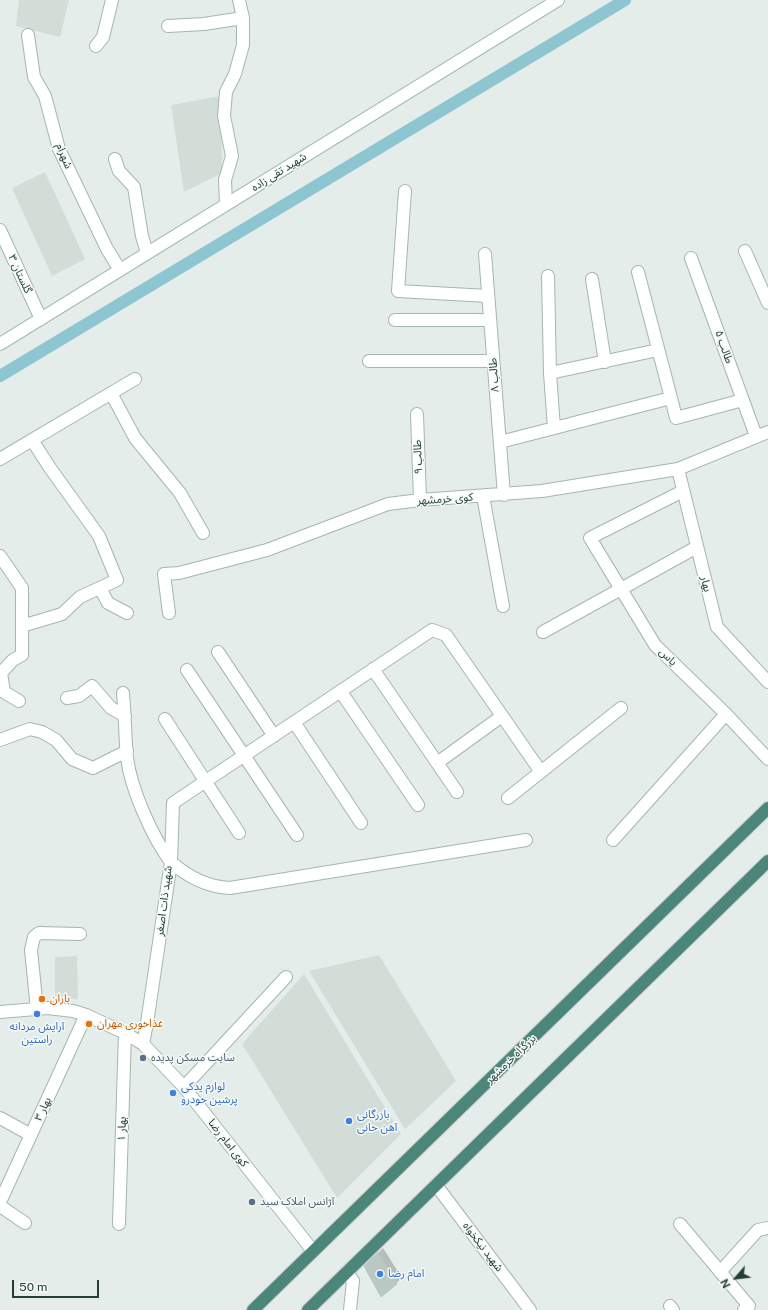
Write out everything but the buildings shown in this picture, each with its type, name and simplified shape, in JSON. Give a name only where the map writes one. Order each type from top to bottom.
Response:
[{"type":"highway","name":"بزرگراه خرمشهر","points":[[253,1310],[768,808]]},
{"type":"highway","points":[[308,1310],[768,861]]},
{"type":"street","points":[[96,46],[103,37],[112,0]]},
{"type":"street","points":[[226,204],[226,180],[232,156],[224,116],[226,92],[235,74],[243,45],[243,18],[239,0]]},
{"type":"street","name":"شهید تقی زاده","points":[[0,344],[558,0]]},
{"type":"street","points":[[168,26],[204,24],[243,18]]},
{"type":"street","name":"شهرام","points":[[28,35],[34,77],[45,96],[59,149],[107,249],[120,270]]},
{"type":"street","points":[[116,159],[119,171],[134,187],[142,236],[147,253]]},
{"type":"street","points":[[404,191],[398,291],[488,296]]},
{"type":"street","name":"گلستان ۳","points":[[0,230],[41,319]]},
{"type":"street","points":[[745,251],[768,303]]},
{"type":"street","name":"طالب ۸","points":[[485,254],[504,495]]},
{"type":"street","name":"طالب ۵","points":[[691,258],[756,436]]},
{"type":"street","points":[[638,272],[676,418],[743,400]]},
{"type":"street","points":[[548,276],[550,373],[554,428]]},
{"type":"street","points":[[592,279],[605,362]]},
{"type":"street","points":[[395,320],[490,320]]},
{"type":"street","points":[[550,373],[658,350]]},
{"type":"street","points":[[369,361],[493,361]]},
{"type":"street","points":[[0,459],[135,379]]},
{"type":"street","points":[[111,393],[135,438],[180,494],[203,533]]},
{"type":"street","points":[[500,442],[671,398]]},
{"type":"street","name":"طالب ۹","points":[[417,414],[420,500]]},
{"type":"street","name":"کوی خرمشهر","points":[[169,613],[164,574],[179,573],[267,550],[388,504],[420,500],[542,491],[678,469],[768,432]]},
{"type":"street","points":[[22,626],[62,614],[80,597],[118,580],[99,536],[32,440]]},
{"type":"street","name":"بهار","points":[[678,469],[717,627],[768,682]]},
{"type":"street","name":"یاس","points":[[683,491],[590,538],[655,644],[726,714],[768,759]]},
{"type":"street","points":[[483,496],[503,606]]},
{"type":"street","points":[[543,632],[697,547]]},
{"type":"street","points":[[0,556],[22,588],[22,656],[13,660],[1,673],[4,692],[19,701]]},
{"type":"street","points":[[100,588],[108,603],[127,613]]},
{"type":"street","points":[[526,840],[230,888],[217,887],[194,879],[184,874],[170,862],[173,803],[432,630],[446,635],[541,772]]},
{"type":"street","points":[[218,652],[274,736]]},
{"type":"street","points":[[187,670],[297,835]]},
{"type":"street","points":[[373,670],[457,792]]},
{"type":"street","points":[[67,698],[79,696],[92,686],[111,708],[125,716]]},
{"type":"street","points":[[340,692],[418,805]]},
{"type":"street","name":"شهید ذات اصغر","points":[[123,693],[127,751],[133,784],[146,818],[160,848],[170,862],[143,1044]]},
{"type":"street","points":[[508,798],[621,708]]},
{"type":"street","points":[[613,840],[726,714]]},
{"type":"street","points":[[437,763],[502,716]]},
{"type":"street","points":[[165,719],[239,833]]},
{"type":"street","points":[[294,722],[361,823]]},
{"type":"street","points":[[0,740],[30,729],[42,732],[56,740],[72,759],[93,768],[127,751]]},
{"type":"street","points":[[37,1009],[31,950],[34,938],[39,933],[80,934]]},
{"type":"street","points":[[184,1086],[286,977]]},
{"type":"street","name":"کوی امام رضا","points":[[0,1012],[48,1008],[73,1011],[86,1015],[126,1033],[143,1044],[184,1086],[313,1251]]},
{"type":"street","name":"بهار ۳","points":[[0,1202],[86,1015]]},
{"type":"street","name":"بهار ۱","points":[[119,1224],[126,1033]]},
{"type":"street","points":[[0,1118],[31,1135]]},
{"type":"street","name":"شهید نیکخواه","points":[[436,1185],[530,1310]]},
{"type":"street","points":[[0,1206],[25,1223]]},
{"type":"street","points":[[680,1224],[720,1272],[747,1308]]},
{"type":"street","points":[[720,1272],[758,1230],[768,1228]]},
{"type":"street","points":[[346,1272],[353,1281],[350,1310]]},
{"type":"shaded area","points":[[19,0],[69,0],[60,37],[16,26]]},
{"type":"shaded area","points":[[221,96],[222,173],[184,192],[171,105]]},
{"type":"shaded area","points":[[45,172],[85,259],[52,276],[12,188]]},
{"type":"shaded area","points":[[379,955],[456,1081],[405,1129],[309,971]]},
{"type":"shaded area","points":[[77,956],[78,999],[59,998],[55,995],[55,957]]},
{"type":"shaded area","points":[[304,974],[401,1134],[337,1198],[242,1044]]},
{"type":"waterway","points":[[0,376],[625,0]]},
{"type":"place","name":"باران","points":[[42,999]]},
{"type":"place","name":"آرایش مردانه راستین","points":[[37,1014]]},
{"type":"place","name":"غذاخوری مهران","points":[[89,1024]]},
{"type":"place","name":"سایت مسکن پدیده","points":[[143,1058]]},
{"type":"place","name":"لوازم یدکی پرشین خودرو","points":[[173,1093]]},
{"type":"place","name":"بازرگانی آهن خانی","points":[[349,1121]]},
{"type":"place","name":"آژانس املاک سید","points":[[252,1202]]},
{"type":"place","name":"امام رضا","points":[[380,1274]]}]
